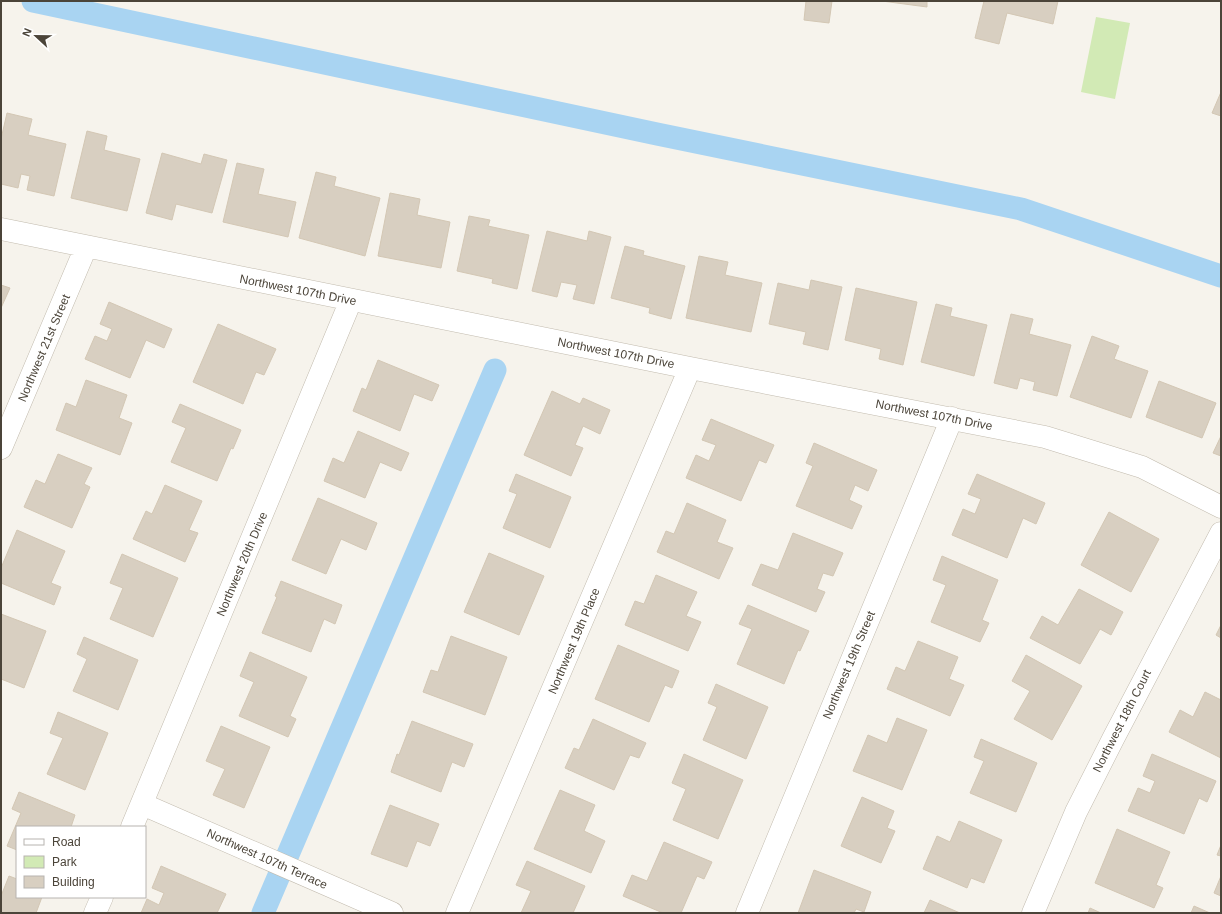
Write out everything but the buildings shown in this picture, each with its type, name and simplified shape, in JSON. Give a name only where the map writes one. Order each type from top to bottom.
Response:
[{"type":"street","name":"Northwest 107th Drive","points":[[1,229],[86,248],[1045,437],[1142,467],[1221,507]]},
{"type":"street","name":"Northwest 21st Street","points":[[1,448],[86,248]]},
{"type":"street","name":"Northwest 20th Drive","points":[[132,826],[351,300]]},
{"type":"street","name":"Northwest 19th Place","points":[[457,913],[690,368]]},
{"type":"street","name":"Northwest 19th Street","points":[[747,913],[952,418]]},
{"type":"street","name":"Northwest 18th Court","points":[[1033,913],[1076,812],[1112,739],[1221,533]]},
{"type":"street","name":"Northwest 107th Terrace","points":[[142,804],[392,913]]},
{"type":"street","points":[[95,913],[102,898]]},
{"type":"green space","points":[[1096,17],[1130,23],[1115,99],[1081,92]]},
{"type":"waterway","points":[[33,1],[657,134],[1021,209],[1221,276]]},
{"type":"waterway","points":[[263,913],[495,370]]}]
